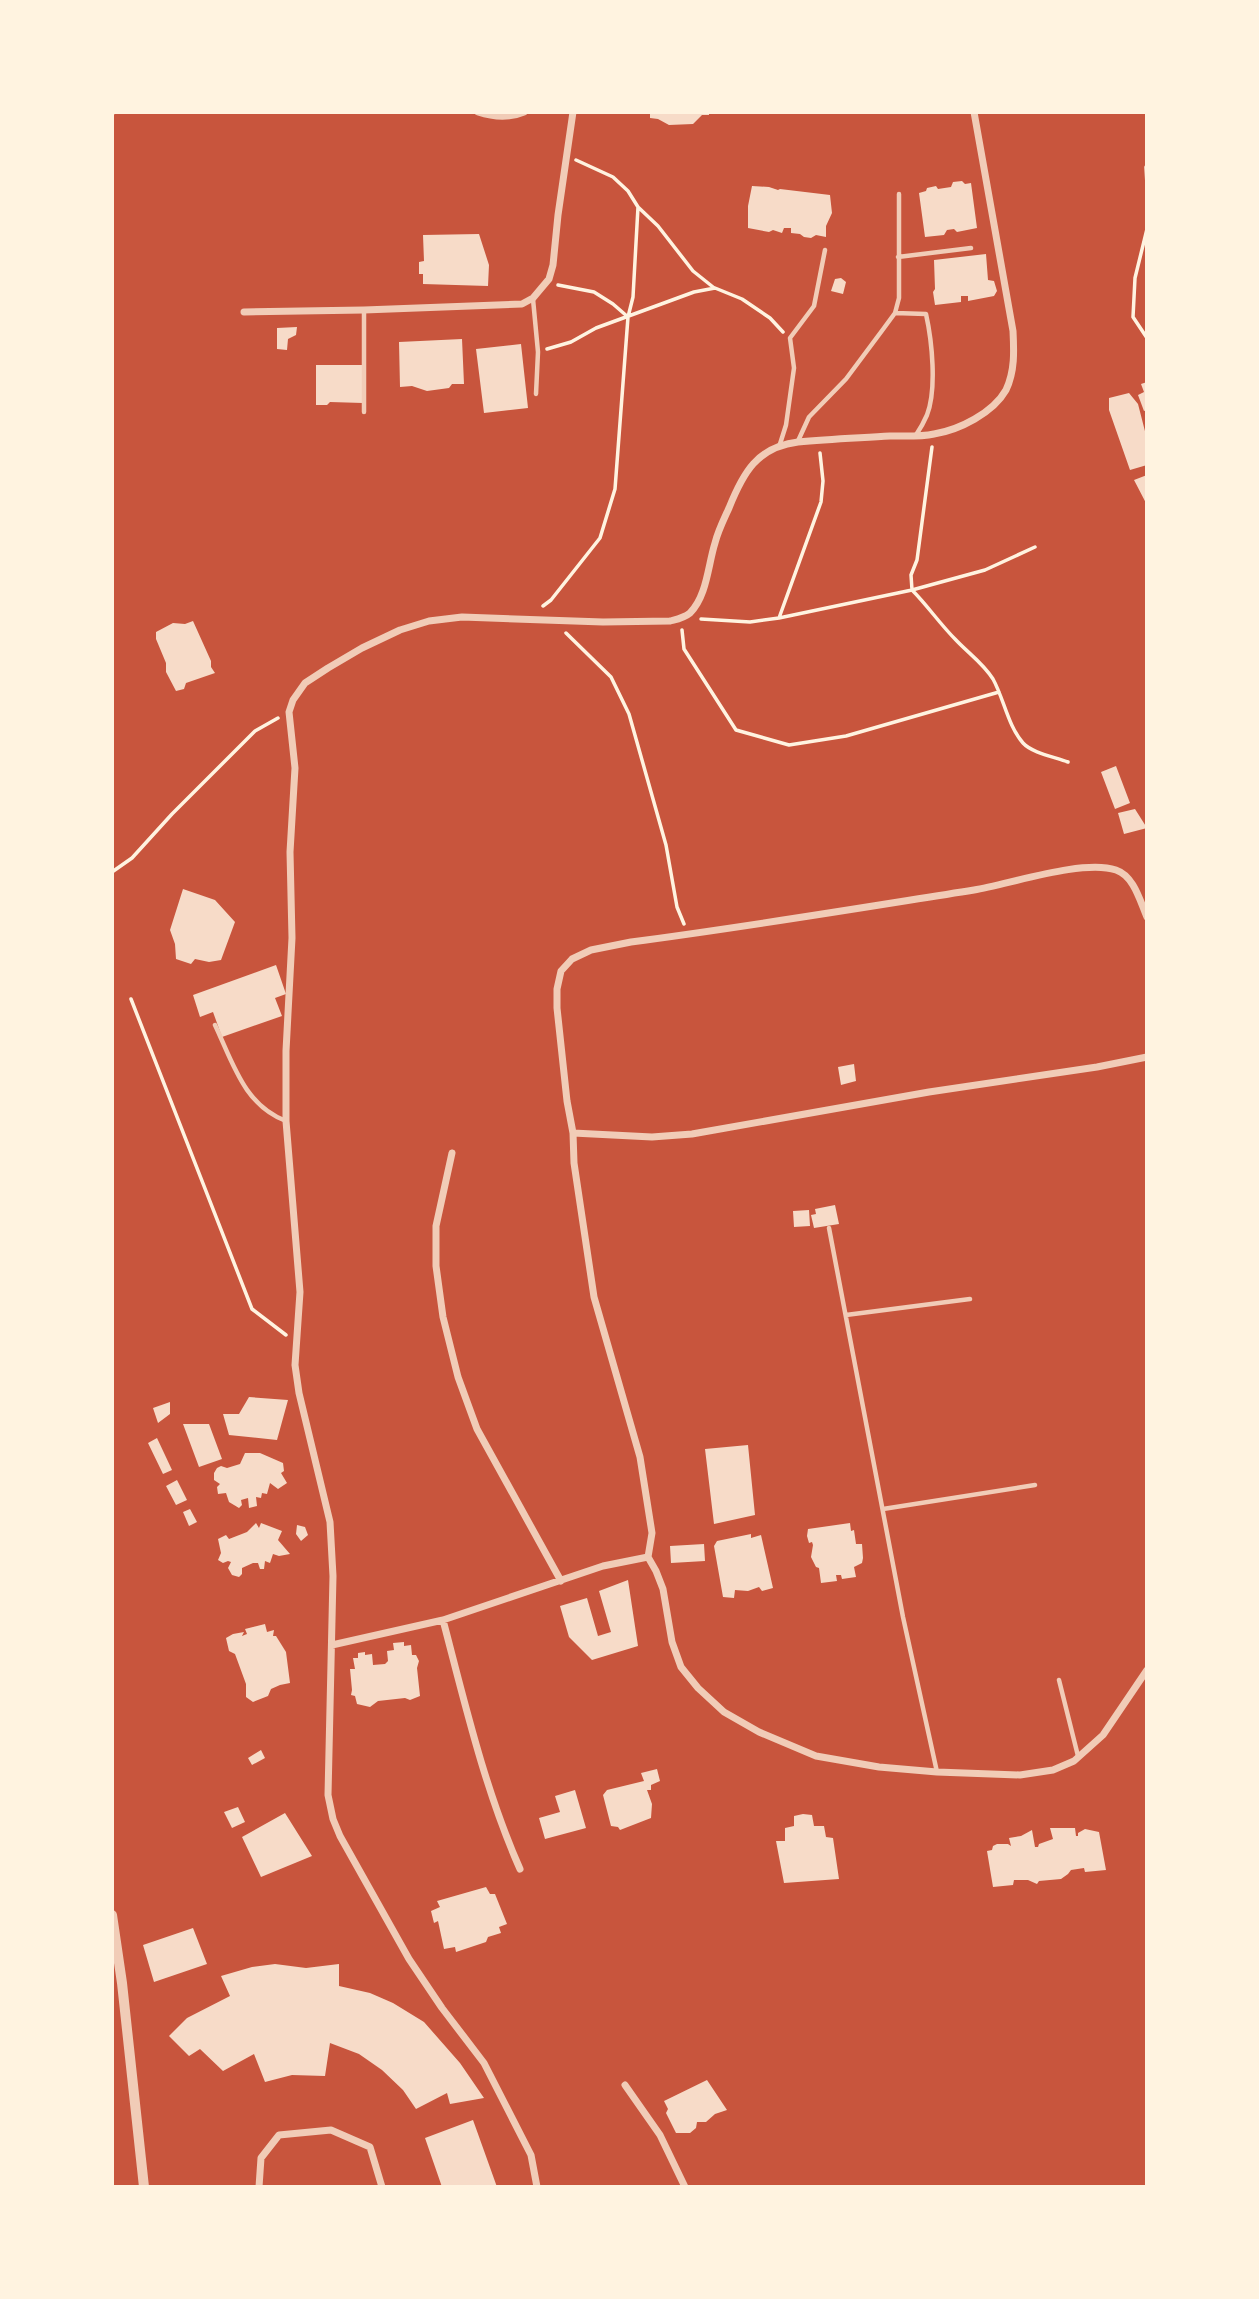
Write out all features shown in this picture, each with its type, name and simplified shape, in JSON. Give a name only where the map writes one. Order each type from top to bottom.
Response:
[{"type":"street","points":[[478,112],[514,116],[524,112]]},
{"type":"street","points":[[244,312],[522,304],[533,298],[549,279],[554,265],[573,112]]},
{"type":"street","points":[[537,2187],[531,2155],[484,2063],[409,1959],[349,1854],[333,1819],[328,1795],[333,1576],[330,1522],[299,1393],[296,1342],[300,1292],[286,1121],[286,1051],[292,938],[290,852],[295,768],[289,712],[293,700],[305,683],[362,648],[400,630],[429,621],[462,617],[603,622],[681,619],[688,615],[701,596],[715,542],[739,483],[766,452],[780,444],[816,440],[934,434],[976,417],[998,401],[1006,389],[1015,360],[1010,310],[974,112]]},
{"type":"street","points":[[1147,918],[1128,878],[1117,870],[1098,867],[1073,869],[978,889],[591,950],[572,959],[561,971],[557,989],[574,1163],[594,1297],[640,1457],[652,1533],[648,1557],[663,1589],[672,1642],[681,1667],[698,1688],[724,1712],[816,1756],[879,1767],[1020,1775],[1053,1770],[1078,1757],[1103,1735],[1147,1670]]},
{"type":"street","points":[[573,1133],[652,1137],[692,1134],[1147,1057]]},
{"type":"street","points":[[452,1153],[436,1226],[436,1266],[443,1317],[455,1365],[477,1429],[561,1581]]},
{"type":"street","points":[[332,1645],[443,1620],[603,1566],[648,1557]]},
{"type":"street","points":[[443,1620],[478,1751],[503,1831],[520,1869]]},
{"type":"street","points":[[112,1914],[144,2187]]},
{"type":"street","points":[[625,2085],[660,2135],[685,2187]]},
{"type":"street","points":[[259,2187],[261,2158],[279,2135],[331,2130],[370,2147],[382,2187]]},
{"type":"lane","points":[[798,442],[809,416],[846,379],[895,313],[899,298],[899,194]]},
{"type":"lane","points":[[898,257],[971,248]]},
{"type":"lane","points":[[780,444],[786,425],[794,369],[790,338],[814,306],[825,250]]},
{"type":"lane","points":[[533,298],[538,352],[536,394]]},
{"type":"lane","points":[[364,310],[364,412]]},
{"type":"lane","points":[[895,313],[926,314],[931,337],[933,369],[928,412],[916,435]]},
{"type":"lane","points":[[215,1025],[248,1094],[274,1116],[286,1121]]},
{"type":"lane","points":[[829,1228],[903,1617],[937,1772]]},
{"type":"lane","points":[[846,1315],[970,1298]]},
{"type":"lane","points":[[883,1508],[1035,1485]]},
{"type":"lane","points":[[1059,1680],[1078,1757]]},
{"type":"path","points":[[566,156],[613,177],[658,226],[693,271],[715,288],[742,299],[761,312],[790,338]]},
{"type":"path","points":[[1146,167],[1147,186]]},
{"type":"path","points":[[528,619],[551,600],[600,537],[615,489],[628,317],[634,298],[638,207]]},
{"type":"path","points":[[1147,229],[1135,278],[1133,317],[1147,338]]},
{"type":"path","points":[[549,279],[561,286],[594,292],[628,317]]},
{"type":"path","points":[[538,352],[571,342],[596,328],[694,292],[715,288]]},
{"type":"path","points":[[934,434],[917,560],[911,575],[912,590],[954,638],[983,665],[1023,743],[1033,751],[1068,762]]},
{"type":"path","points":[[779,618],[821,502],[822,460],[816,440]]},
{"type":"path","points":[[999,692],[846,736],[789,745],[736,730],[684,649],[681,619],[750,622],[779,618],[912,590],[985,570],[1035,547]]},
{"type":"path","points":[[552,620],[611,677],[629,714],[666,845],[677,907],[688,934]]},
{"type":"path","points":[[112,872],[132,858],[255,731],[289,712]]},
{"type":"path","points":[[131,999],[253,1309],[296,1342]]},
{"type":"building","points":[[650,112],[709,112],[709,115],[702,115],[693,124],[669,125],[650,118]]},
{"type":"building","points":[[962,181],[965,184],[971,183],[977,228],[957,232],[954,229],[947,230],[944,235],[925,237],[919,193],[936,186],[938,189],[951,187],[953,182]]},
{"type":"building","points":[[752,186],[830,195],[832,213],[826,226],[826,237],[804,237],[791,233],[791,228],[784,228],[782,233],[748,228]]},
{"type":"building","points":[[479,234],[489,265],[488,286],[423,284],[423,274],[419,274],[419,262],[424,261],[423,235]]},
{"type":"building","points":[[986,254],[988,280],[994,281],[997,291],[994,296],[968,301],[968,296],[961,296],[961,302],[935,305],[934,260]]},
{"type":"building","points":[[841,278],[846,282],[843,294],[831,291],[835,279]]},
{"type":"building","points":[[297,327],[296,335],[288,339],[287,350],[277,349],[277,328]]},
{"type":"building","points":[[462,339],[464,384],[452,384],[449,388],[427,391],[412,386],[400,387],[399,342]]},
{"type":"building","points":[[521,344],[528,408],[484,413],[476,349]]},
{"type":"building","points":[[316,365],[363,365],[363,403],[330,402],[327,405],[316,405]]},
{"type":"building","points":[[1147,382],[1147,410],[1144,411],[1138,395],[1144,392],[1141,384]]},
{"type":"building","points":[[1129,393],[1138,404],[1147,439],[1147,465],[1130,470],[1109,410],[1109,398]]},
{"type":"building","points":[[1147,475],[1147,505],[1134,480]]},
{"type":"building","points":[[193,621],[215,673],[186,683],[184,689],[176,691],[166,672],[166,663],[156,639],[156,632],[173,623],[185,624]]},
{"type":"building","points":[[1116,766],[1130,803],[1115,809],[1101,772]]},
{"type":"building","points":[[1135,809],[1147,828],[1124,834],[1118,813]]},
{"type":"building","points":[[183,889],[215,900],[235,922],[221,960],[209,962],[195,959],[191,964],[176,959],[170,930]]},
{"type":"building","points":[[276,965],[286,994],[275,998],[282,1016],[222,1037],[213,1012],[200,1017],[193,995]]},
{"type":"building","points":[[854,1064],[856,1081],[841,1085],[838,1067]]},
{"type":"building","points":[[835,1205],[839,1224],[814,1228],[811,1215],[816,1214],[815,1209]]},
{"type":"building","points":[[809,1210],[810,1226],[794,1227],[793,1211]]},
{"type":"building","points":[[249,1397],[288,1400],[277,1440],[229,1435],[223,1414],[239,1414]]},
{"type":"building","points":[[170,1402],[170,1414],[158,1423],[153,1408]]},
{"type":"building","points":[[183,1424],[209,1424],[222,1459],[199,1467]]},
{"type":"building","points":[[157,1438],[172,1470],[163,1474],[148,1443]]},
{"type":"building","points":[[748,1445],[755,1515],[714,1524],[705,1449]]},
{"type":"building","points":[[245,1453],[260,1453],[283,1463],[284,1471],[281,1473],[287,1483],[278,1489],[270,1483],[267,1494],[262,1493],[261,1498],[256,1497],[257,1506],[249,1508],[248,1498],[241,1500],[242,1505],[239,1508],[229,1502],[226,1493],[218,1494],[217,1487],[220,1484],[214,1480],[214,1473],[221,1466],[227,1468],[240,1464]]},
{"type":"building","points":[[177,1480],[187,1500],[176,1505],[166,1486]]},
{"type":"building","points":[[190,1509],[197,1522],[189,1526],[183,1512]]},
{"type":"building","points":[[256,1523],[259,1528],[261,1523],[282,1531],[278,1540],[290,1554],[273,1554],[270,1563],[265,1561],[264,1569],[260,1569],[258,1563],[253,1563],[242,1568],[239,1577],[232,1575],[228,1568],[231,1562],[223,1563],[218,1560],[221,1553],[218,1539],[226,1535],[229,1539],[247,1532]]},
{"type":"building","points":[[850,1523],[856,1544],[862,1544],[862,1563],[854,1567],[856,1577],[842,1579],[841,1575],[836,1575],[837,1581],[821,1583],[819,1568],[811,1557],[813,1545],[812,1542],[809,1543],[808,1529]]},
{"type":"building","points":[[297,1525],[305,1527],[308,1535],[301,1541],[296,1534]]},
{"type":"building","points":[[751,1534],[751,1538],[761,1535],[773,1588],[762,1591],[759,1587],[748,1591],[735,1590],[734,1598],[723,1597],[714,1546],[717,1541]]},
{"type":"building","points":[[704,1544],[705,1561],[671,1563],[670,1546]]},
{"type":"building","points":[[628,1580],[638,1646],[592,1660],[569,1637],[560,1606],[587,1598],[598,1636],[611,1632],[599,1591]]},
{"type":"building","points":[[265,1624],[267,1632],[274,1630],[273,1636],[276,1636],[286,1652],[290,1683],[271,1689],[268,1696],[253,1702],[246,1697],[246,1684],[235,1654],[229,1651],[226,1638],[244,1632],[242,1636],[247,1634],[245,1629]]},
{"type":"building","points":[[404,1642],[404,1646],[411,1645],[412,1655],[416,1655],[419,1661],[417,1668],[420,1696],[410,1700],[405,1698],[378,1701],[370,1707],[357,1704],[355,1696],[351,1695],[350,1669],[355,1669],[353,1658],[358,1658],[358,1653],[365,1652],[365,1655],[372,1654],[373,1665],[385,1664],[388,1661],[387,1651],[394,1650],[393,1643]]},
{"type":"building","points":[[261,1750],[265,1758],[252,1765],[248,1758]]},
{"type":"building","points":[[657,1769],[660,1781],[651,1785],[651,1790],[647,1790],[652,1804],[651,1818],[620,1830],[611,1826],[603,1795],[607,1790],[644,1781],[641,1773]]},
{"type":"building","points":[[575,1790],[586,1828],[545,1839],[539,1818],[560,1812],[555,1796]]},
{"type":"building","points":[[238,1807],[245,1822],[232,1828],[224,1812]]},
{"type":"building","points":[[285,1813],[312,1856],[261,1877],[242,1837]]},
{"type":"building","points":[[812,1815],[814,1826],[824,1826],[826,1837],[833,1838],[839,1879],[784,1883],[776,1841],[785,1841],[785,1828],[794,1826],[794,1816]]},
{"type":"building","points":[[1050,1828],[1075,1828],[1076,1836],[1085,1829],[1099,1832],[1106,1870],[1085,1872],[1084,1868],[1071,1870],[1061,1879],[1039,1881],[1037,1884],[1028,1880],[1014,1880],[1013,1885],[993,1887],[987,1851],[997,1844],[1011,1846],[1009,1838],[1032,1830],[1035,1847],[1038,1847],[1039,1844],[1053,1839]]},
{"type":"building","points":[[486,1887],[490,1894],[495,1894],[507,1924],[499,1927],[501,1933],[488,1937],[486,1942],[456,1952],[455,1947],[444,1949],[438,1921],[434,1923],[431,1911],[440,1907],[437,1901]]},
{"type":"building","points":[[193,1928],[207,1964],[154,1982],[143,1945]]},
{"type":"building","points":[[275,1964],[306,1968],[339,1964],[339,1986],[370,1993],[424,2022],[460,2063],[484,2098],[450,2104],[447,2093],[416,2109],[403,2090],[382,2070],[359,2054],[330,2043],[325,2076],[292,2075],[265,2082],[254,2054],[223,2071],[200,2049],[189,2056],[169,2036],[187,2018],[230,1996],[221,1976]]},
{"type":"building","points":[[707,2080],[727,2110],[715,2114],[706,2122],[697,2122],[696,2128],[690,2133],[676,2133],[666,2113],[668,2109],[664,2101]]},
{"type":"building","points":[[473,2120],[497,2187],[442,2187],[425,2138]]}]
